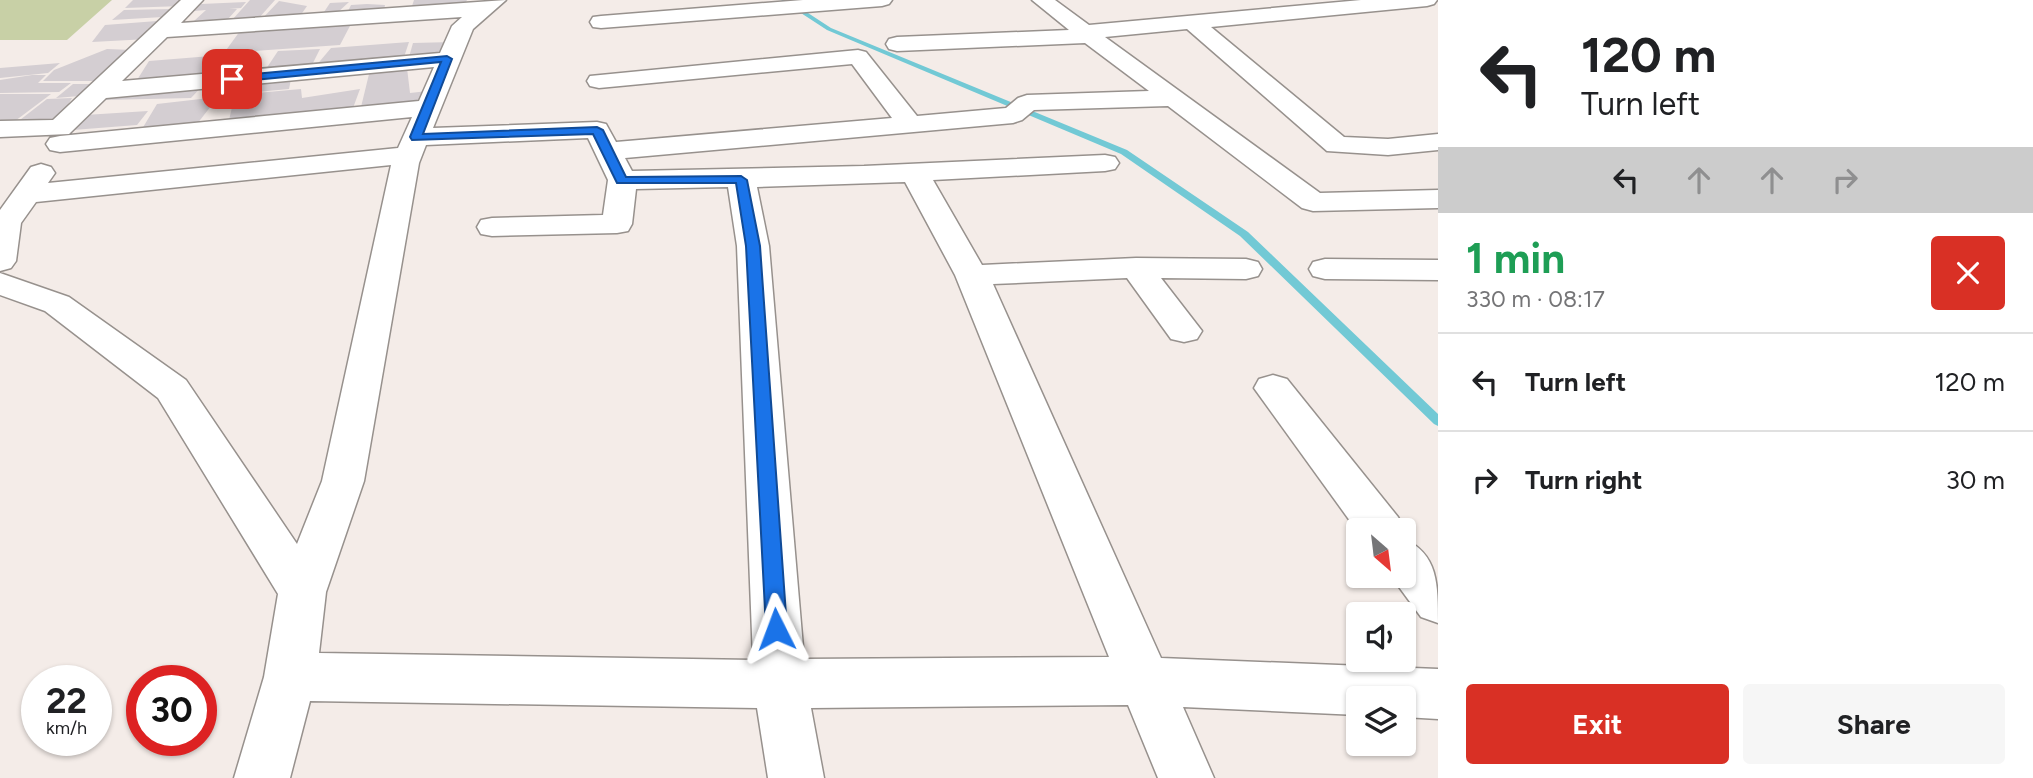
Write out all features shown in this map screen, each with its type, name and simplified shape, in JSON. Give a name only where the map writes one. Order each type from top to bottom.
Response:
[{"type":"street","points":[[0,261],[6,223],[27,194],[60,136],[97,92],[193,0]]},
{"type":"street","points":[[601,22],[882,0]]},
{"type":"street","points":[[1042,0],[1313,202],[1438,199]]},
{"type":"street","points":[[897,44],[1087,34],[1412,1]]},
{"type":"street","points":[[161,31],[489,5]]},
{"type":"street","points":[[262,778],[290,677],[302,592],[343,481],[417,133],[463,26],[489,5]]},
{"type":"street","points":[[741,12],[773,64]]},
{"type":"street","points":[[1192,22],[1337,145],[1388,147],[1438,142]]},
{"type":"street","points":[[599,81],[859,57],[910,124]]},
{"type":"street","points":[[97,92],[447,59]]},
{"type":"street","points":[[607,151],[910,124],[1020,109],[1171,98]]},
{"type":"street","points":[[0,129],[60,136],[597,130],[622,180],[617,224],[492,227]]},
{"type":"street","points":[[27,194],[417,133]]},
{"type":"street","points":[[819,133],[837,176]]},
{"type":"street","points":[[622,180],[741,180],[915,174],[1105,163]]},
{"type":"street","points":[[915,174],[972,275],[1186,778]]},
{"type":"street","points":[[741,180],[753,246],[780,684],[796,778]]},
{"type":"street","points":[[972,275],[1136,268],[1246,269]]},
{"type":"street","points":[[1136,268],[1184,331]]},
{"type":"street","points":[[1325,269],[1438,270]]},
{"type":"street","points":[[0,283],[57,304],[172,388],[302,592]]},
{"type":"street","points":[[1273,388],[1373,518]]},
{"type":"street","points":[[1416,574],[1438,602]]},
{"type":"street","points":[[290,677],[780,684],[1145,681],[1438,694]]},
{"type":"green space","points":[[0,0],[112,0],[67,40],[0,40]]},
{"type":"building","points":[[133,0],[188,0],[182,6],[125,8]]},
{"type":"building","points":[[250,0],[275,0],[258,19],[232,20]]},
{"type":"building","points":[[414,0],[467,0],[426,8],[428,5],[412,6]]},
{"type":"building","points":[[279,1],[307,6],[298,19],[260,21]]},
{"type":"building","points":[[246,2],[241,8],[229,9],[237,9],[228,19],[194,21],[206,10],[194,11],[201,4]]},
{"type":"building","points":[[349,2],[336,14],[322,15],[330,3]]},
{"type":"building","points":[[351,5],[385,5],[384,10],[348,11]]},
{"type":"building","points":[[173,9],[163,17],[112,20],[124,10]]},
{"type":"building","points":[[157,21],[147,30],[157,30],[148,39],[92,42],[105,25]]},
{"type":"building","points":[[352,22],[340,45],[224,53],[240,31]]},
{"type":"building","points":[[409,42],[404,57],[315,67],[331,48]]},
{"type":"building","points":[[452,42],[445,56],[409,57],[413,43]]},
{"type":"building","points":[[107,49],[132,50],[95,81],[43,81],[54,70]]},
{"type":"building","points":[[320,49],[311,67],[264,72],[278,51]]},
{"type":"building","points":[[236,54],[226,73],[137,80],[149,61]]},
{"type":"building","points":[[60,63],[48,73],[0,78],[0,68]]},
{"type":"building","points":[[407,68],[410,93],[428,91],[426,100],[361,107],[370,70]]},
{"type":"building","points":[[292,74],[289,89],[235,94],[239,80]]},
{"type":"building","points":[[46,75],[38,83],[71,83],[59,92],[0,93],[0,80]]},
{"type":"building","points":[[205,83],[191,98],[103,100],[109,93]]},
{"type":"building","points":[[73,84],[100,84],[91,95],[56,98]]},
{"type":"building","points":[[301,89],[302,98],[360,89],[353,108],[229,120],[235,95]]},
{"type":"building","points":[[0,94],[51,94],[15,121],[0,121]]},
{"type":"building","points":[[218,97],[197,124],[142,129],[157,104]]},
{"type":"building","points":[[72,98],[58,122],[16,123],[47,99]]},
{"type":"building","points":[[148,111],[137,125],[73,130],[85,115]]},
{"type":"waterway","points":[[784,0],[829,29],[1124,152],[1244,234],[1438,421]]},
{"type":"route","points":[[232,79],[447,59],[416,137],[597,130],[622,180],[741,180],[753,246],[776,629]]}]
